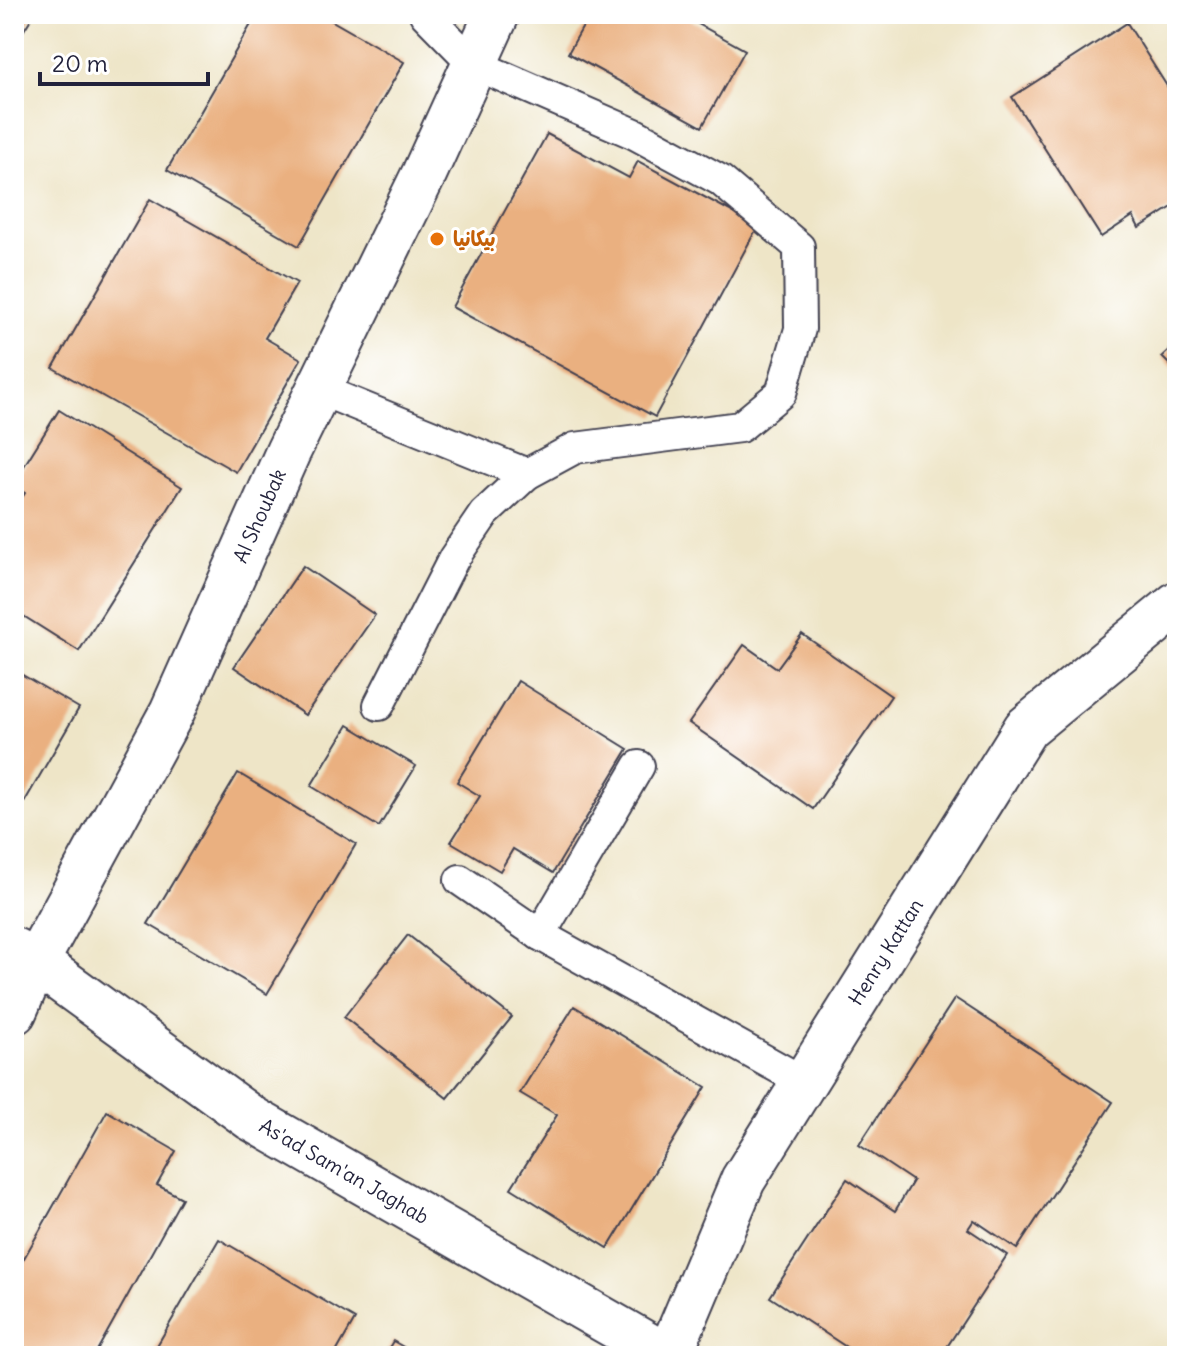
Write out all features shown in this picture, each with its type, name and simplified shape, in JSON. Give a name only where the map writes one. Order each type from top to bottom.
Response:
[{"type":"street","name":"Al Shoubak","points":[[14,1012],[25,956],[172,712],[318,389],[424,174],[497,14]]},
{"type":"street","name":"Henry Kattan","points":[[668,1356],[743,1180],[1026,728],[1177,604]]},
{"type":"street","name":"As'ad Sam'an Jaghab","points":[[25,956],[251,1118],[668,1356]]},
{"type":"lane","points":[[379,705],[454,558],[484,514],[527,474],[575,448],[740,427],[781,393],[800,329],[799,247],[720,180],[635,134],[474,64],[425,14]]},
{"type":"lane","points":[[318,389],[527,474]]},
{"type":"lane","points":[[540,935],[639,766]]},
{"type":"lane","points":[[460,880],[540,935],[804,1082]]},
{"type":"building","points":[[14,14],[34,14],[14,46]]},
{"type":"building","points":[[257,14],[320,14],[404,62],[299,246],[167,170]]},
{"type":"building","points":[[590,14],[680,14],[745,50],[702,127],[568,53]]},
{"type":"building","points":[[1127,23],[1177,102],[1177,204],[1139,228],[1133,216],[1101,237],[1012,97]]},
{"type":"building","points":[[547,134],[629,178],[638,161],[758,226],[655,417],[452,307]]},
{"type":"building","points":[[150,199],[297,283],[265,338],[301,359],[236,472],[53,368]]},
{"type":"building","points":[[1177,343],[1177,372],[1162,357]]},
{"type":"building","points":[[59,410],[182,487],[79,651],[14,610],[14,510],[25,493],[14,486],[14,482]]},
{"type":"building","points":[[303,566],[375,615],[305,715],[234,667]]},
{"type":"building","points":[[802,634],[891,696],[813,809],[689,723],[744,645],[777,668]]},
{"type":"building","points":[[14,670],[79,708],[14,820]]},
{"type":"building","points":[[518,681],[628,749],[553,873],[513,849],[500,871],[451,842],[480,796],[457,782]]},
{"type":"building","points":[[348,725],[416,766],[379,827],[311,786]]},
{"type":"building","points":[[238,773],[356,844],[267,994],[148,924]]},
{"type":"building","points":[[408,935],[512,1017],[447,1098],[344,1017]]},
{"type":"building","points":[[955,998],[1113,1102],[1017,1249],[974,1220],[968,1229],[1007,1255],[941,1356],[860,1356],[770,1297],[847,1179],[895,1211],[913,1181],[859,1145]]},
{"type":"building","points":[[574,1006],[706,1087],[608,1248],[511,1188],[557,1115],[520,1093]]},
{"type":"building","points":[[107,1111],[176,1151],[157,1185],[182,1198],[94,1356],[41,1356],[14,1341],[14,1276]]},
{"type":"building","points":[[219,1239],[355,1319],[334,1356],[151,1356]]},
{"type":"building","points":[[393,1341],[419,1356],[384,1356]]},
{"type":"place","name":"بيكانيا","points":[[437,239]]}]
